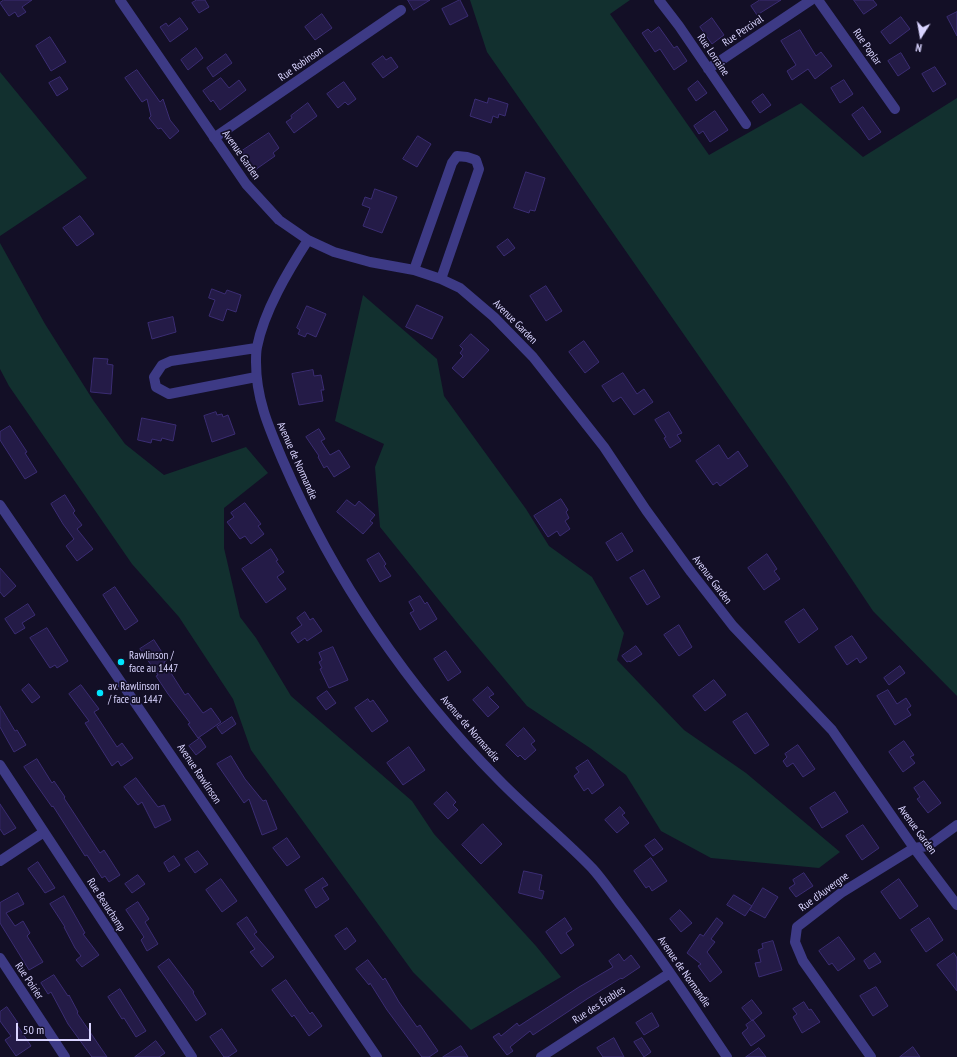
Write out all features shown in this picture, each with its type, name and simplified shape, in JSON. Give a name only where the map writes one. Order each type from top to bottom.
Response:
[{"type":"street","name":"Avenue Garden","points":[[120,0],[246,184],[279,220],[308,240],[334,252],[370,262],[414,270],[441,279],[460,288],[494,317],[533,357],[604,447],[646,510],[733,626],[832,730],[914,848],[957,905]]},
{"type":"street","name":"Rue Lorraine","points":[[659,0],[679,26],[746,124]]},
{"type":"street","name":"Rue Percival","points":[[708,69],[811,0]]},
{"type":"street","name":"Rue Poplar","points":[[818,0],[895,109]]},
{"type":"street","name":"Rue Robinson","points":[[214,138],[400,10]]},
{"type":"street","points":[[414,270],[452,162],[457,156],[471,158],[476,160],[479,169],[441,279]]},
{"type":"street","name":"Avenue de Normandie","points":[[308,240],[295,260],[268,313],[256,348],[256,377],[265,418],[313,525],[343,579],[417,687],[493,774],[593,869],[639,928],[724,1056]]},
{"type":"street","points":[[256,348],[171,361],[162,365],[154,377],[156,387],[169,394],[256,377]]},
{"type":"street","name":"Avenue Rawlinson","points":[[0,505],[377,1057]]},
{"type":"street","name":"Rue Beauchamp","points":[[0,765],[192,1057]]},
{"type":"street","name":"Rue d'Auvergne","points":[[871,1057],[803,961],[795,942],[798,927],[841,893],[914,848],[928,846],[957,824]]},
{"type":"street","points":[[0,861],[44,832]]},
{"type":"street","name":"Rue Poirier","points":[[0,958],[65,1057]]},
{"type":"street","name":"Rue des Érables","points":[[541,1057],[670,973]]},
{"type":"green space","points":[[470,0],[630,0],[610,14],[709,155],[801,103],[863,157],[957,98],[957,696],[873,611],[786,481],[487,52]]},
{"type":"green space","points":[[0,72],[87,178],[0,236]]},
{"type":"green space","points":[[0,243],[45,324],[93,400],[125,444],[164,475],[246,447],[268,473],[224,508],[224,548],[240,617],[256,638],[291,696],[412,801],[434,834],[536,946],[561,977],[471,1030],[413,972],[251,750],[233,699],[179,617],[132,564],[9,386],[0,369]]},
{"type":"green space","points":[[363,295],[437,359],[444,396],[526,509],[549,546],[592,577],[624,633],[617,660],[684,730],[746,773],[840,852],[819,868],[711,858],[661,831],[626,775],[590,748],[527,706],[380,527],[375,467],[384,444],[335,421]]},
{"type":"building","points":[[4,0],[32,0],[22,7],[26,12],[18,17],[15,12],[9,16],[0,3]]},
{"type":"building","points":[[197,0],[205,0],[209,7],[199,13],[192,3]]},
{"type":"building","points":[[408,0],[430,0],[414,10]]},
{"type":"building","points":[[460,0],[468,16],[450,25],[442,9]]},
{"type":"building","points":[[760,0],[781,0],[757,15],[751,6]]},
{"type":"building","points":[[854,0],[873,0],[877,5],[864,14]]},
{"type":"building","points":[[957,12],[957,36],[947,17]]},
{"type":"building","points":[[322,14],[332,28],[315,40],[305,27]]},
{"type":"building","points":[[901,17],[910,29],[890,44],[881,32]]},
{"type":"building","points":[[180,18],[188,29],[170,42],[160,27],[166,23],[168,26]]},
{"type":"building","points":[[712,18],[724,35],[712,44],[700,27]]},
{"type":"building","points":[[659,27],[674,48],[677,46],[687,61],[674,70],[660,49],[655,52],[642,33],[648,29],[651,32]]},
{"type":"building","points":[[800,30],[816,56],[821,52],[832,66],[815,79],[808,69],[792,80],[787,71],[796,65],[781,41]]},
{"type":"building","points":[[50,37],[66,62],[51,71],[36,46]]},
{"type":"building","points":[[196,48],[203,58],[188,70],[181,60]]},
{"type":"building","points":[[901,53],[910,68],[898,76],[888,61]]},
{"type":"building","points":[[226,54],[232,63],[213,77],[207,68]]},
{"type":"building","points":[[383,56],[386,60],[391,57],[398,67],[383,78],[372,64]]},
{"type":"building","points":[[935,67],[946,84],[933,92],[922,74]]},
{"type":"building","points":[[137,70],[160,102],[163,99],[170,120],[179,131],[170,139],[161,128],[158,129],[149,118],[151,116],[147,99],[142,102],[125,78]]},
{"type":"building","points":[[60,77],[68,89],[57,96],[49,83]]},
{"type":"building","points":[[221,78],[229,88],[239,80],[246,90],[220,110],[213,100],[211,102],[203,91]]},
{"type":"building","points":[[844,80],[853,94],[840,103],[831,88]]},
{"type":"building","points":[[698,81],[707,93],[696,101],[688,89]]},
{"type":"building","points":[[344,82],[356,99],[348,105],[345,102],[338,108],[327,94]]},
{"type":"building","points":[[763,94],[771,105],[760,113],[752,102]]},
{"type":"building","points":[[489,98],[508,104],[505,116],[499,114],[498,118],[493,116],[491,123],[470,116],[475,99],[487,103]]},
{"type":"building","points":[[308,103],[317,116],[294,133],[286,122],[292,118],[291,116]]},
{"type":"building","points":[[863,107],[881,132],[869,140],[852,115]]},
{"type":"building","points":[[715,111],[728,130],[710,142],[703,131],[699,134],[694,126]]},
{"type":"building","points":[[269,133],[279,148],[273,153],[275,156],[255,170],[242,151]]},
{"type":"building","points":[[418,136],[431,144],[417,167],[403,159]]},
{"type":"building","points":[[526,172],[545,178],[535,211],[530,210],[529,213],[514,208]]},
{"type":"building","points":[[375,189],[397,197],[382,233],[363,226],[370,208],[362,205],[365,197],[371,199]]},
{"type":"building","points":[[80,216],[94,234],[77,246],[63,228]]},
{"type":"building","points":[[508,239],[515,248],[504,256],[497,247]]},
{"type":"building","points":[[546,286],[562,311],[546,321],[530,296]]},
{"type":"building","points":[[212,289],[225,294],[227,290],[241,295],[236,312],[227,309],[223,321],[209,316],[215,300],[209,298]]},
{"type":"building","points":[[417,305],[443,317],[432,339],[406,327]]},
{"type":"building","points":[[307,306],[326,314],[316,337],[307,333],[305,337],[298,334],[300,330],[297,328]]},
{"type":"building","points":[[173,317],[176,332],[152,339],[148,323]]},
{"type":"building","points":[[471,334],[489,350],[463,378],[452,368],[463,356],[460,353],[463,349],[460,346]]},
{"type":"building","points":[[584,341],[599,362],[585,373],[569,352]]},
{"type":"building","points":[[94,358],[108,359],[107,364],[113,365],[111,394],[91,392]]},
{"type":"building","points":[[313,370],[314,376],[321,375],[324,390],[321,390],[323,401],[299,405],[292,374]]},
{"type":"building","points":[[623,373],[637,394],[644,389],[653,402],[634,415],[621,397],[613,402],[602,386]]},
{"type":"building","points":[[216,412],[217,415],[222,414],[223,417],[228,415],[235,434],[212,442],[204,416]]},
{"type":"building","points":[[669,412],[682,433],[677,435],[681,441],[670,448],[664,438],[666,437],[655,420]]},
{"type":"building","points":[[142,418],[176,425],[173,441],[162,438],[161,441],[152,439],[151,443],[138,440]]},
{"type":"building","points":[[10,426],[27,452],[25,453],[37,472],[25,479],[0,440],[0,432]]},
{"type":"building","points":[[319,429],[325,439],[321,441],[330,455],[339,450],[350,467],[334,477],[327,466],[324,468],[318,457],[319,456],[306,437]]},
{"type":"building","points":[[719,445],[728,459],[738,451],[748,466],[720,486],[717,482],[713,485],[696,461]]},
{"type":"building","points":[[65,495],[75,511],[73,513],[82,525],[77,529],[93,549],[77,561],[66,546],[74,539],[51,504]]},
{"type":"building","points":[[561,499],[568,510],[566,512],[569,518],[565,521],[570,529],[560,536],[557,531],[548,537],[534,516]]},
{"type":"building","points":[[347,500],[355,506],[359,501],[375,515],[370,521],[373,523],[363,534],[337,512]]},
{"type":"building","points":[[245,503],[261,524],[258,526],[264,534],[251,544],[245,536],[240,539],[227,522],[234,517],[231,513]]},
{"type":"building","points":[[622,533],[633,551],[617,561],[606,543]]},
{"type":"building","points":[[271,549],[278,560],[276,561],[284,572],[277,577],[286,589],[266,603],[242,569]]},
{"type":"building","points":[[379,553],[386,564],[384,566],[391,576],[380,582],[367,560]]},
{"type":"building","points":[[767,554],[777,569],[774,571],[780,579],[764,590],[748,568]]},
{"type":"building","points":[[0,568],[16,586],[4,597],[0,592]]},
{"type":"building","points":[[644,570],[660,597],[647,605],[630,578]]},
{"type":"building","points":[[115,587],[138,621],[125,630],[103,595]]},
{"type":"building","points":[[420,596],[425,604],[427,602],[437,619],[420,630],[410,613],[414,611],[409,602]]},
{"type":"building","points":[[28,604],[35,615],[22,623],[25,628],[15,634],[5,619]]},
{"type":"building","points":[[804,609],[818,629],[799,643],[785,622]]},
{"type":"building","points":[[305,612],[310,620],[313,618],[322,631],[307,641],[305,638],[298,643],[291,633],[302,625],[297,618]]},
{"type":"building","points":[[679,625],[692,647],[679,656],[664,635]]},
{"type":"building","points":[[47,628],[68,661],[57,668],[55,665],[50,668],[30,638]]},
{"type":"building","points":[[852,636],[867,658],[860,663],[857,658],[847,665],[835,647]]},
{"type":"building","points":[[154,640],[167,660],[164,662],[185,695],[188,693],[203,713],[211,708],[221,722],[198,738],[188,724],[190,723],[168,694],[156,676],[158,675],[140,649]]},
{"type":"building","points":[[636,646],[642,654],[630,662],[627,662],[622,656]]},
{"type":"building","points":[[333,647],[348,680],[329,688],[320,669],[322,668],[319,662],[322,660],[319,653]]},
{"type":"building","points":[[446,651],[461,672],[448,681],[434,659]]},
{"type":"building","points":[[900,666],[905,673],[889,685],[884,678]]},
{"type":"building","points":[[714,680],[726,695],[705,711],[693,696]]},
{"type":"building","points":[[29,684],[40,697],[32,703],[22,690]]},
{"type":"building","points":[[81,685],[99,709],[94,712],[117,747],[122,743],[133,758],[121,766],[118,761],[112,766],[85,723],[89,721],[69,694]]},
{"type":"building","points":[[488,687],[494,694],[489,697],[499,707],[488,717],[473,700]]},
{"type":"building","points":[[888,690],[897,704],[906,698],[911,706],[907,709],[911,715],[895,725],[877,696]]},
{"type":"building","points":[[327,691],[336,703],[326,710],[317,698]]},
{"type":"building","points":[[368,699],[370,702],[373,700],[388,721],[372,732],[355,708]]},
{"type":"building","points":[[0,706],[15,731],[17,730],[26,745],[14,752],[0,727]]},
{"type":"building","points":[[747,713],[769,745],[755,754],[733,722]]},
{"type":"building","points":[[232,717],[236,724],[222,734],[217,727]]},
{"type":"building","points":[[524,728],[535,741],[531,744],[536,750],[525,760],[520,755],[518,757],[506,745]]},
{"type":"building","points":[[200,738],[206,747],[196,755],[189,746]]},
{"type":"building","points":[[904,741],[914,755],[910,757],[915,763],[903,772],[889,752]]},
{"type":"building","points":[[798,745],[815,769],[803,777],[793,763],[787,767],[783,761],[787,757],[785,754]]},
{"type":"building","points":[[409,747],[425,770],[403,785],[387,763]]},
{"type":"building","points":[[231,756],[245,779],[263,801],[266,800],[277,829],[262,835],[249,799],[244,803],[217,764]]},
{"type":"building","points":[[37,759],[52,783],[54,781],[65,797],[64,798],[100,853],[104,850],[120,875],[109,882],[105,876],[102,878],[87,855],[85,856],[53,806],[52,807],[24,767]]},
{"type":"building","points":[[588,760],[604,785],[592,794],[588,788],[584,791],[574,776],[579,772],[576,768]]},
{"type":"building","points":[[136,778],[158,807],[164,805],[171,820],[155,828],[142,802],[138,805],[124,787]]},
{"type":"building","points":[[924,781],[941,803],[928,813],[917,799],[920,797],[914,788]]},
{"type":"building","points":[[447,792],[456,802],[453,805],[458,810],[448,819],[434,804]]},
{"type":"building","points":[[835,792],[848,812],[822,828],[810,808]]},
{"type":"building","points":[[0,804],[16,828],[4,835],[0,829]]},
{"type":"building","points":[[620,807],[625,813],[622,815],[629,823],[617,833],[605,820]]},
{"type":"building","points":[[483,824],[502,844],[481,864],[462,845]]},
{"type":"building","points":[[863,825],[879,848],[862,860],[846,836]]},
{"type":"building","points":[[287,838],[300,857],[287,866],[273,848]]},
{"type":"building","points":[[655,839],[663,849],[653,856],[645,846]]},
{"type":"building","points":[[198,851],[208,864],[195,873],[185,859]]},
{"type":"building","points":[[174,856],[180,865],[169,872],[164,863]]},
{"type":"building","points":[[651,858],[667,881],[652,891],[649,886],[646,888],[634,871]]},
{"type":"building","points":[[38,862],[55,888],[45,893],[28,869]]},
{"type":"building","points":[[524,871],[542,875],[539,890],[544,891],[542,899],[519,893]]},
{"type":"building","points":[[804,873],[813,886],[796,897],[789,888],[795,884],[793,880]]},
{"type":"building","points":[[138,875],[145,884],[132,893],[125,884]]},
{"type":"building","points":[[323,878],[328,885],[322,888],[329,899],[316,908],[305,890]]},
{"type":"building","points":[[221,879],[237,901],[222,912],[206,890]]},
{"type":"building","points":[[899,879],[918,906],[900,919],[881,892]]},
{"type":"building","points":[[763,888],[778,897],[765,918],[750,910]]},
{"type":"building","points":[[18,893],[24,904],[6,913],[15,926],[23,921],[30,933],[27,936],[43,962],[29,970],[0,923],[0,903]]},
{"type":"building","points":[[734,895],[752,906],[745,916],[727,905]]},
{"type":"building","points":[[64,896],[85,933],[83,934],[99,955],[82,967],[76,960],[81,956],[50,904]]},
{"type":"building","points":[[138,902],[149,919],[145,922],[158,944],[147,951],[141,940],[144,937],[126,910]]},
{"type":"building","points":[[680,910],[692,923],[681,932],[670,919]]},
{"type":"building","points":[[247,917],[257,932],[254,934],[274,957],[262,967],[250,952],[255,949],[237,924]]},
{"type":"building","points":[[565,918],[572,929],[566,933],[574,945],[561,954],[546,932]]},
{"type":"building","points":[[717,918],[723,923],[711,939],[715,942],[707,952],[722,972],[710,982],[698,966],[701,964],[687,953],[700,934],[703,936]]},
{"type":"building","points":[[929,918],[943,940],[926,952],[911,930]]},
{"type":"building","points":[[347,928],[356,941],[345,950],[335,936]]},
{"type":"building","points":[[839,937],[855,959],[838,971],[832,963],[829,965],[819,951]]},
{"type":"building","points":[[773,941],[782,970],[759,977],[755,963],[761,962],[758,950],[763,948],[762,944]]},
{"type":"building","points":[[875,953],[881,962],[869,969],[864,961]]},
{"type":"building","points":[[954,953],[957,958],[957,991],[937,965]]},
{"type":"building","points":[[619,954],[624,961],[631,955],[640,967],[587,999],[533,1035],[530,1031],[510,1047],[513,1051],[507,1055],[493,1037],[499,1033],[501,1036],[517,1023],[519,1026],[613,967],[609,961]]},
{"type":"building","points":[[169,959],[194,992],[193,993],[206,1014],[196,1021],[158,967]]},
{"type":"building","points":[[368,960],[383,980],[385,978],[399,1002],[417,1027],[420,1025],[438,1051],[429,1057],[422,1057],[387,1010],[370,983],[369,985],[356,969]]},
{"type":"building","points":[[54,975],[68,996],[69,995],[78,1012],[77,1013],[107,1057],[92,1057],[68,1024],[51,992],[48,994],[41,983]]},
{"type":"building","points":[[286,980],[310,1014],[312,1012],[322,1026],[309,1036],[294,1015],[292,1017],[272,990]]},
{"type":"building","points":[[876,987],[888,1006],[873,1016],[860,996]]},
{"type":"building","points":[[120,989],[146,1031],[136,1037],[108,997]]},
{"type":"building","points":[[752,1000],[762,1013],[752,1021],[742,1008]]},
{"type":"building","points":[[804,1002],[820,1022],[802,1033],[793,1017],[797,1014],[793,1009]]},
{"type":"building","points":[[7,1007],[31,1046],[16,1056],[5,1040],[11,1036],[0,1021],[0,1012]]},
{"type":"building","points":[[652,1013],[659,1026],[644,1035],[636,1023]]},
{"type":"building","points":[[753,1020],[765,1036],[751,1046],[742,1033],[748,1028],[746,1025]]},
{"type":"building","points":[[222,1029],[237,1051],[228,1057],[224,1057],[210,1037]]},
{"type":"building","points":[[614,1038],[624,1057],[603,1057],[597,1048]]},
{"type":"building","points":[[642,1038],[651,1052],[644,1057],[634,1042]]},
{"type":"building","points":[[156,1041],[165,1053],[159,1057],[135,1057]]},
{"type":"building","points":[[461,1046],[468,1057],[443,1057]]},
{"type":"building","points":[[913,1047],[920,1057],[900,1057]]},
{"type":"building","points":[[759,1048],[766,1057],[746,1057]]},
{"type":"place","name":"Rawlinson / face au 1447","points":[[121,662]]},
{"type":"place","name":"av. Rawlinson / face au 1447","points":[[100,693]]}]
